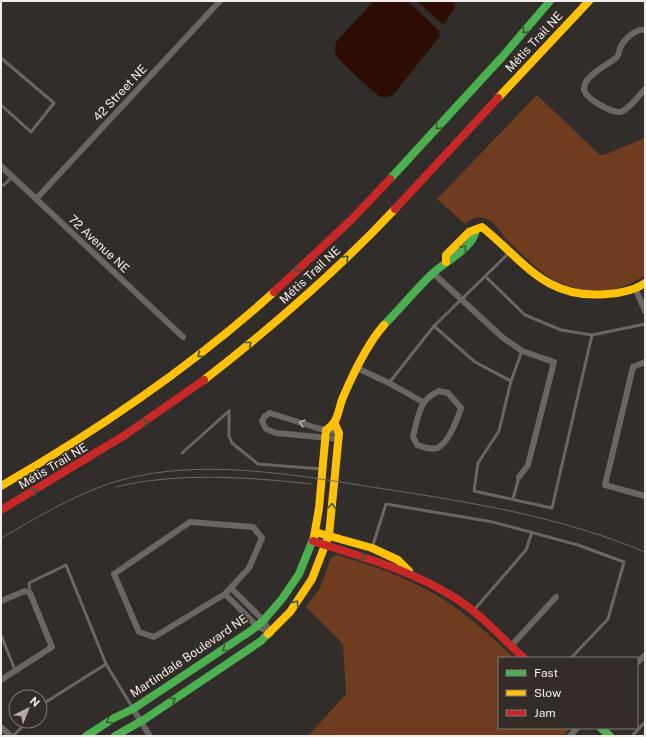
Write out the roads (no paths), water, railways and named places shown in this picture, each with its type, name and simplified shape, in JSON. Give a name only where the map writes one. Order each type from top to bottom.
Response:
[{"type":"street","name":"42 Street NE","points":[[36,199],[220,1]]},
{"type":"street","name":"Métis Trail NE","points":[[1,486],[52,458],[175,374],[228,332],[265,300],[351,220],[461,102],[550,1]]},
{"type":"street","name":"Métis Trail NE","points":[[1,510],[71,471],[165,409],[220,368],[290,311],[366,239],[589,1]]},
{"type":"street","points":[[645,30],[636,31],[620,47],[619,55],[609,65],[600,68],[585,84],[584,94],[588,98],[614,112],[621,112],[645,89]]},
{"type":"street","name":"72 Avenue NE","points":[[1,166],[183,337]]},
{"type":"street","points":[[326,434],[335,424],[343,397],[357,368],[378,332],[433,273],[446,262],[446,255],[469,232],[482,227],[540,279],[566,294],[599,297],[636,290],[645,283]]},
{"type":"street","points":[[433,273],[459,300],[502,337],[522,351],[554,362],[528,465],[519,477]]},
{"type":"street","points":[[636,290],[645,311]]},
{"type":"street","points":[[645,362],[633,367],[605,484],[645,496]]},
{"type":"street","points":[[357,368],[389,383],[423,402]]},
{"type":"street","points":[[439,391],[448,393],[461,408],[447,438],[439,447],[432,449],[417,445],[413,436],[423,402],[431,394],[439,391]]},
{"type":"street","points":[[326,434],[270,413],[265,416],[262,421],[263,426],[276,433],[326,434],[339,436]]},
{"type":"street","points":[[116,736],[140,722],[271,633],[290,612],[312,579],[326,545],[339,436],[335,424]]},
{"type":"street","name":"Martindale Boulevard NE","points":[[86,736],[114,718],[133,709],[220,652],[256,626],[264,620],[290,588],[299,574],[313,541],[326,434]]},
{"type":"street","points":[[190,522],[253,527],[262,538],[249,568],[231,588],[225,594],[154,637],[139,632],[114,574],[190,522]]},
{"type":"street","points":[[315,532],[372,548],[398,560],[409,572]]},
{"type":"street","points":[[313,541],[409,572],[453,596],[473,611],[523,657]]},
{"type":"street","points":[[231,588],[264,620],[271,633]]},
{"type":"street","points":[[1,601],[25,591],[30,593],[52,647],[1,680]]},
{"type":"street","points":[[225,594],[256,626],[271,633]]},
{"type":"street","points":[[512,646],[556,597]]},
{"type":"street","points":[[133,709],[150,736]]},
{"type":"street","points":[[1,727],[12,736]]},
{"type":"street","points":[[602,729],[610,736]]},
{"type":"lane","points":[[1,58],[54,103],[31,132],[1,105]]},
{"type":"lane","points":[[1,185],[4,185],[12,176]]},
{"type":"lane","points":[[389,383],[434,326],[459,300],[486,277],[510,251]]},
{"type":"lane","points":[[486,277],[525,315],[561,330],[592,335],[645,324]]},
{"type":"lane","points":[[434,326],[475,362],[510,381]]},
{"type":"lane","points":[[522,351],[510,381],[499,431],[478,463],[474,491],[552,508],[592,335]]},
{"type":"lane","points":[[182,453],[229,411],[229,436],[232,443],[258,464],[322,469]]},
{"type":"lane","points":[[514,499],[519,477]]},
{"type":"lane","points":[[372,548],[386,504],[493,522],[578,545],[624,562],[608,619],[572,657]]},
{"type":"lane","points":[[473,611],[526,550],[532,532]]},
{"type":"lane","points":[[30,593],[29,583],[66,565],[106,664],[133,709]]},
{"type":"lane","points":[[1,635],[15,671]]},
{"type":"lane","points":[[48,701],[106,664]]},
{"type":"lane","points":[[632,736],[645,722]]},
{"type":"lane","points":[[12,736],[19,729]]},
{"type":"tram line","points":[[1,538],[67,501],[102,486],[138,476],[167,471],[197,469],[289,475],[412,493],[480,505],[580,529],[613,539],[645,552]]},
{"type":"tram line","points":[[116,487],[163,479],[213,477],[263,479],[311,484]]}]
